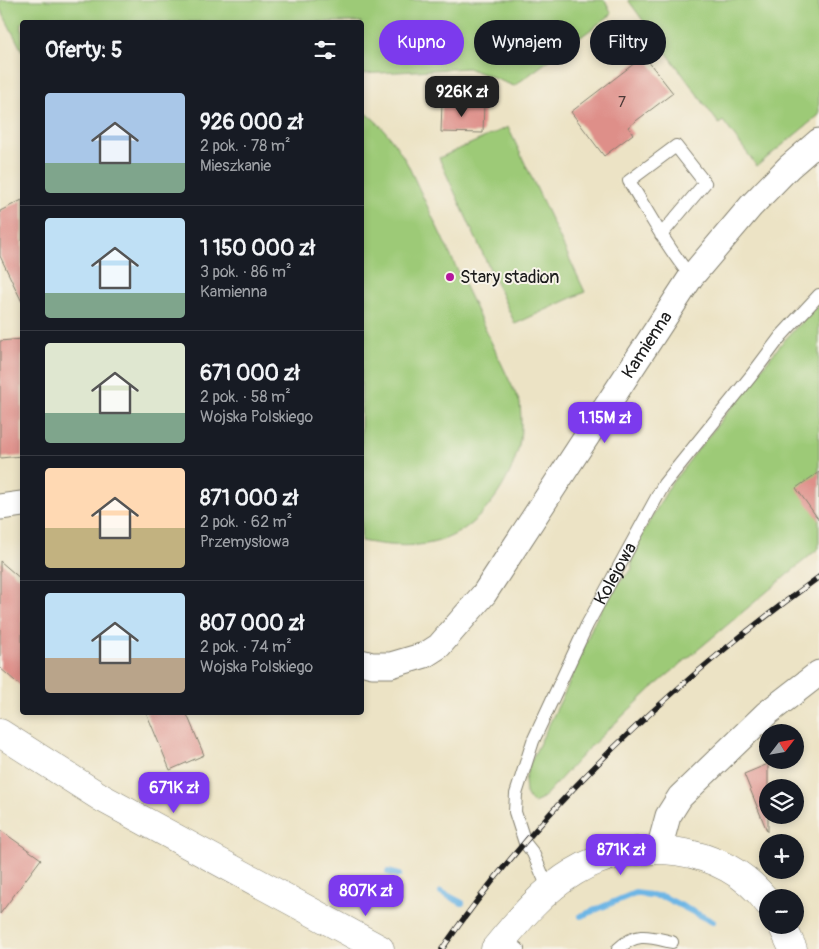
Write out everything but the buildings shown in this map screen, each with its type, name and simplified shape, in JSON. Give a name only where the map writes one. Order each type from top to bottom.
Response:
[{"type":"main road","points":[[0,733],[102,798],[380,949]]},
{"type":"main road","points":[[505,946],[522,916],[549,890],[574,871],[592,863],[627,853],[660,849],[688,853],[708,859],[723,866],[747,882],[759,894]]},
{"type":"main road","points":[[786,934],[793,949]]},
{"type":"street","name":"Kamienna","points":[[364,663],[372,665],[391,665],[425,655],[439,646],[484,594],[691,277],[751,206],[789,167],[819,141]]},
{"type":"street","points":[[0,507],[20,504]]},
{"type":"street","points":[[660,849],[668,816],[680,797],[766,714],[819,673]]},
{"type":"lane","points":[[661,235],[705,183],[676,146],[629,181],[661,235],[675,257],[691,277]]},
{"type":"lane","name":"Kolejowa","points":[[549,890],[533,853],[525,842],[515,812],[516,794],[533,741],[587,624],[664,484],[751,376],[780,336],[819,295]]},
{"type":"lane","points":[[618,949],[624,944],[643,936],[672,942]]},
{"type":"green space","points":[[0,0],[605,0],[612,14],[604,20],[590,20],[590,30],[580,38],[580,20],[474,20],[474,65],[543,65],[514,86],[468,68],[364,74],[364,20],[20,20],[20,47],[0,8]]},
{"type":"green space","points":[[628,0],[819,0],[819,115],[757,166],[723,121],[719,124],[666,52],[666,20],[643,20]]},
{"type":"green space","points":[[364,111],[387,133],[407,163],[520,403],[521,419],[519,445],[509,473],[493,501],[471,524],[445,539],[435,542],[414,545],[364,541]]},
{"type":"green space","points":[[508,127],[585,292],[515,324],[439,158]]},
{"type":"green space","points":[[819,303],[819,548],[651,689],[587,750],[541,800],[534,803],[526,793],[525,780],[529,765],[567,688],[593,625],[610,592],[632,569],[631,554],[671,484],[781,344]]},
{"type":"waterway","points":[[388,872],[399,875]]},
{"type":"waterway","points":[[441,892],[462,903]]},
{"type":"waterway","points":[[581,916],[635,893],[664,897],[713,922]]},
{"type":"railway","points":[[442,949],[481,895],[523,844],[568,794],[615,747],[714,658],[819,577]]},
{"type":"place","name":"Stary stadion","points":[[450,277]]}]
